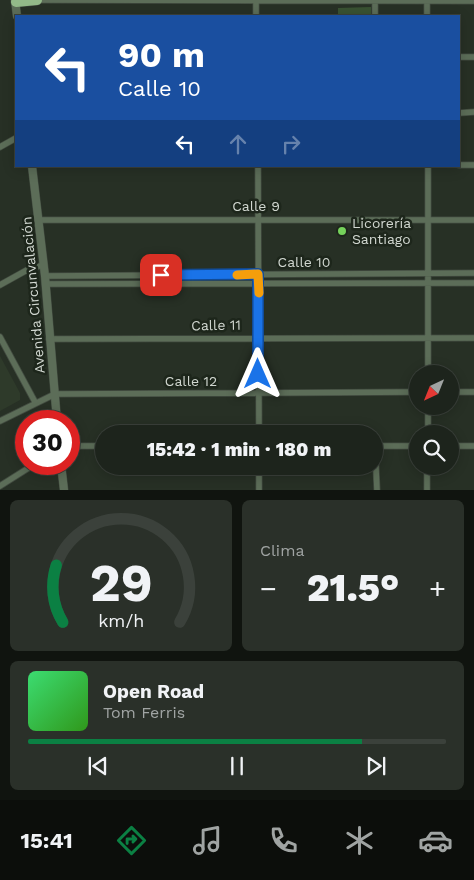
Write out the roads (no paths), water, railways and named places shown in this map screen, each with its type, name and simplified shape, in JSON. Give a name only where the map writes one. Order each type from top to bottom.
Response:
[{"type":"highway","points":[[15,1],[37,0]]},
{"type":"street","points":[[37,0],[474,1]]},
{"type":"street","points":[[256,0],[256,15]]},
{"type":"street","points":[[427,0],[427,15]]},
{"type":"street","points":[[15,1],[18,15]]},
{"type":"street","points":[[375,1],[375,15]]},
{"type":"street","points":[[460,57],[474,57]]},
{"type":"street","points":[[460,112],[474,112]]},
{"type":"street","points":[[0,147],[15,139]]},
{"type":"street","points":[[460,165],[474,165]]},
{"type":"street","name":"Avenida Circunvalación","points":[[32,167],[45,280],[56,410]]},
{"type":"street","points":[[258,167],[259,425]]},
{"type":"street","points":[[428,167],[428,365]]},
{"type":"street","name":"Calle 9","points":[[38,220],[474,220]]},
{"type":"street","points":[[0,285],[27,270],[43,265]]},
{"type":"street","name":"Calle 10","points":[[45,280],[258,274],[474,273]]},
{"type":"street","name":"Calle 10","points":[[45,280],[259,284],[474,283]]},
{"type":"street","points":[[0,337],[35,402]]},
{"type":"street","name":"Calle 11","points":[[49,339],[474,338]]},
{"type":"street","name":"Calle 12","points":[[54,394],[409,392]]},
{"type":"street","points":[[459,392],[474,392]]},
{"type":"street","points":[[0,421],[54,394]]},
{"type":"street","points":[[80,446],[95,446]]},
{"type":"street","points":[[383,446],[409,446]]},
{"type":"street","points":[[459,446],[474,446]]},
{"type":"street","points":[[0,486],[17,475]]},
{"type":"street","points":[[62,475],[64,490]]},
{"type":"street","points":[[259,475],[259,490]]},
{"type":"street","points":[[376,475],[377,490]]},
{"type":"street","points":[[427,475],[427,490]]},
{"type":"place","name":"Licorería Santiago","points":[[342,231]]}]
